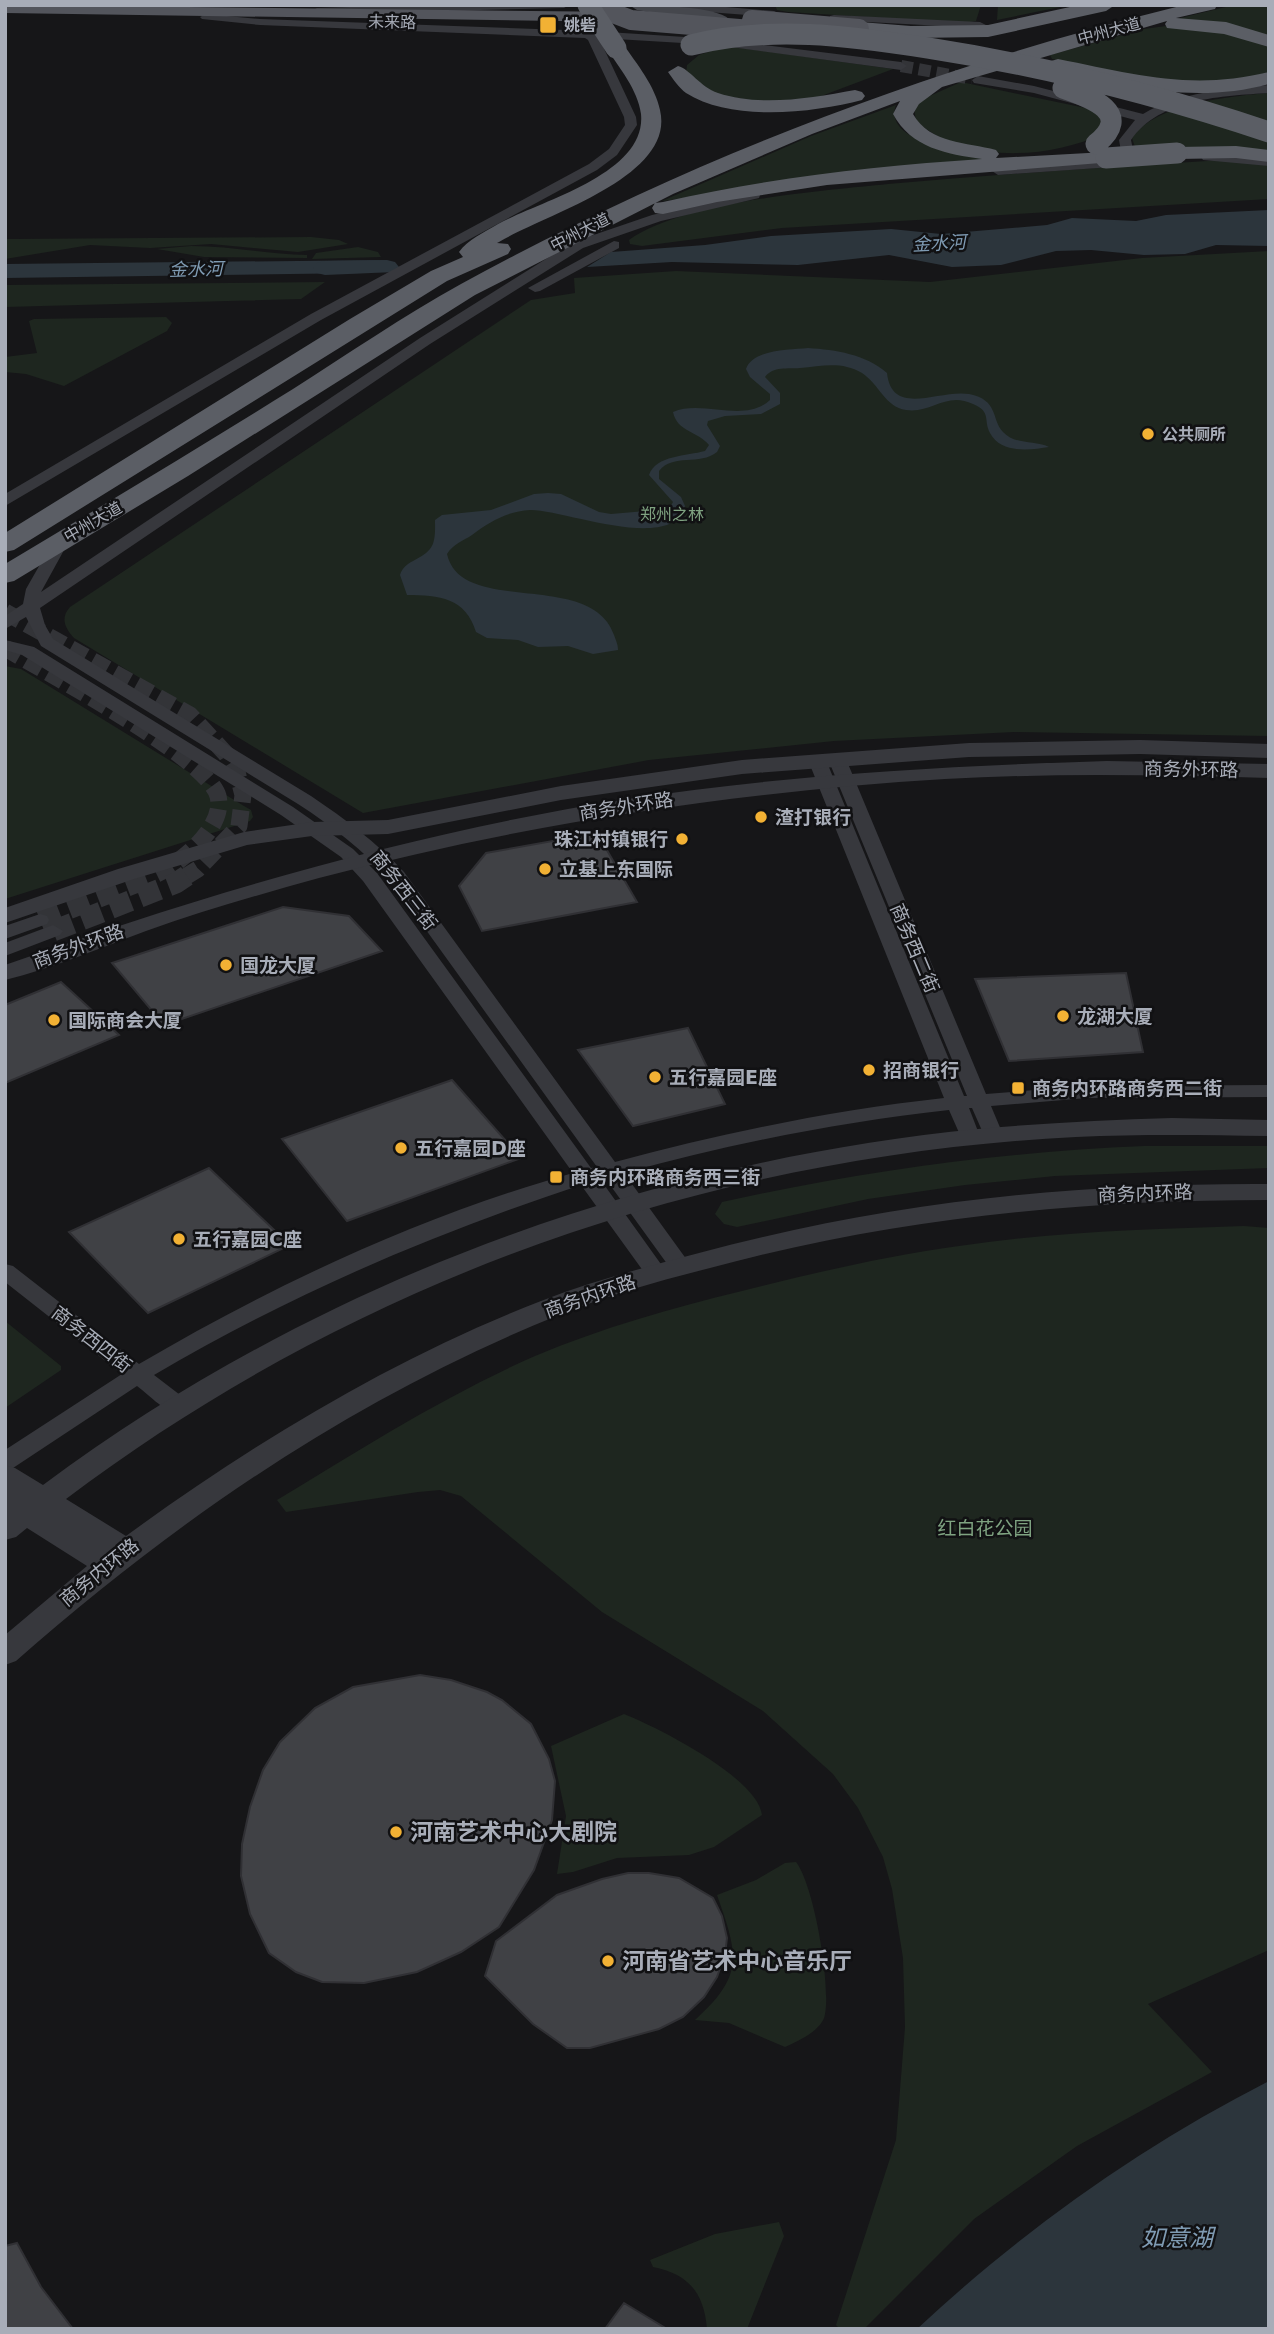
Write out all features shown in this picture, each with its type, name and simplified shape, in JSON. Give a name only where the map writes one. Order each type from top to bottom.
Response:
[{"type":"highway","points":[[439,276],[476,247],[529,216],[611,178],[625,168],[647,143],[652,128],[651,113],[643,94],[590,5]]},
{"type":"highway","points":[[672,64],[679,65],[687,56],[721,44],[816,33],[988,31],[1106,5]]},
{"type":"highway","name":"中州大道","points":[[5,544],[439,276],[770,127],[1017,44],[1165,5]]},
{"type":"highway","name":"中州大道","points":[[5,575],[179,471],[467,290],[501,272],[571,245],[734,159],[947,79],[1108,30],[1208,5]]},
{"type":"highway","points":[[1108,30],[1164,24],[1203,25],[1239,30],[1269,41]]},
{"type":"highway","points":[[672,64],[693,38],[736,35],[786,32],[931,48],[1112,86],[1268,143]]},
{"type":"highway","points":[[672,64],[682,80],[692,89],[744,103],[832,101],[872,92]]},
{"type":"highway","points":[[1016,65],[1099,104],[1111,115],[1115,123],[1101,151]]},
{"type":"highway","points":[[1016,65],[1182,87],[1225,88],[1269,78]]},
{"type":"highway","points":[[643,94],[644,82],[650,69]]},
{"type":"highway","points":[[947,79],[918,94],[903,114],[906,123],[931,140],[967,151],[1014,155],[1101,151],[1236,152],[1268,143]]},
{"type":"highway","points":[[571,245],[658,210],[761,187],[1101,151]]},
{"type":"highway","points":[[476,247],[485,225]]},
{"type":"main road","points":[[590,5],[631,20],[901,47],[930,56]]},
{"type":"main road","points":[[637,5],[721,19]]},
{"type":"main road","name":"未来路","points":[[5,8],[721,19],[816,33]]},
{"type":"main road","name":"未来路","points":[[5,14],[104,10],[206,17],[598,25],[693,38],[816,33]]},
{"type":"main road","points":[[816,33],[878,31],[1016,65]]},
{"type":"main road","points":[[816,33],[930,56],[1016,65]]},
{"type":"street","points":[[298,12],[349,8],[552,8],[564,5]]},
{"type":"street","points":[[655,5],[948,25],[1078,5]]},
{"type":"street","points":[[206,17],[260,22],[576,33],[716,42],[901,66]]},
{"type":"street","points":[[5,501],[316,317],[593,167],[614,152],[629,132],[630,117],[593,38],[576,33]]},
{"type":"street","points":[[978,80],[1034,90],[1143,118]]},
{"type":"street","points":[[1137,162],[1127,151],[1125,140],[1134,124],[1143,118],[1167,107],[1206,97],[1269,89]]},
{"type":"street","points":[[5,624],[218,478],[527,277],[571,245],[704,206],[798,188],[915,176],[1210,157],[1269,162]]},
{"type":"street","points":[[31,607],[70,598],[418,355],[613,246],[628,228]]},
{"type":"street","points":[[5,535],[35,525]]},
{"type":"street","points":[[31,607],[31,593],[52,561],[61,541]]},
{"type":"street","name":"商务西三街","points":[[31,607],[35,624],[47,642],[307,802],[380,856],[610,1170],[624,1209]]},
{"type":"street","name":"商务西三街","points":[[5,645],[38,657],[312,829],[355,862],[377,887],[586,1176],[624,1209],[669,1270]]},
{"type":"street","name":"商务外环路","points":[[5,973],[195,905],[279,880],[516,824],[572,814],[720,792],[831,770],[968,750],[1073,747],[1269,751]]},
{"type":"street","name":"商务外环路","points":[[5,916],[184,855],[244,839],[312,829],[388,827],[561,793],[731,769],[1145,768],[1269,771]]},
{"type":"street","name":"商务西二街","points":[[831,770],[978,1101],[982,1138]]},
{"type":"street","name":"商务西二街","points":[[831,770],[956,1103],[982,1138]]},
{"type":"street","points":[[5,933],[46,925],[5,950]]},
{"type":"street","points":[[5,1462],[44,1433],[138,1375],[252,1310],[377,1251],[470,1213],[586,1176],[721,1140],[873,1112],[1103,1092],[1269,1091]]},
{"type":"street","points":[[20,1510],[180,1407],[289,1344],[433,1275],[499,1248],[624,1209],[731,1178],[891,1149],[982,1138],[1114,1129],[1269,1128]]},
{"type":"street","name":"商务内环路","points":[[5,1653],[54,1608],[166,1519],[253,1462],[385,1385],[550,1308],[770,1241],[921,1212],[1064,1196],[1212,1191],[1269,1192]]},
{"type":"street","name":"商务西四街","points":[[5,1270],[180,1407]]},
{"type":"street","points":[[5,1475],[20,1510],[117,1558]]},
{"type":"green space","points":[[775,5],[981,5],[976,21],[964,23],[788,12],[777,10]]},
{"type":"green space","points":[[998,5],[1070,5],[997,20]]},
{"type":"green space","points":[[1234,5],[1269,5],[1269,37],[1168,21]]},
{"type":"green space","points":[[1193,26],[1263,43],[1269,47],[1269,72],[1254,79],[1168,83],[1052,59],[1050,55],[1144,29]]},
{"type":"green space","points":[[727,46],[893,69],[816,98],[760,102],[712,94],[686,74],[687,65],[699,55]]},
{"type":"green space","points":[[961,82],[1100,111],[1102,134],[1080,143],[1031,152],[1006,153],[957,144],[935,135],[916,121],[914,108],[923,99]]},
{"type":"green space","points":[[1269,93],[1269,152],[1135,147],[1132,138],[1143,126],[1157,117],[1194,104]]},
{"type":"green space","points":[[896,105],[895,119],[904,131],[919,140],[961,152],[1014,160],[662,201],[811,136]]},
{"type":"green space","points":[[1223,160],[1269,165],[1269,199],[782,228],[642,246],[630,244],[629,240],[653,227],[683,216],[717,207],[791,195],[972,177]]},
{"type":"green space","points":[[311,237],[339,240],[348,244],[298,252],[211,244],[150,248],[90,245],[5,259],[5,239]]},
{"type":"green space","points":[[191,246],[307,255],[307,258],[204,257],[157,249]]},
{"type":"green space","points":[[358,247],[378,252],[381,257],[312,259],[316,253]]},
{"type":"green space","name":"郑州之林","points":[[1269,251],[1269,736],[1014,732],[834,741],[649,760],[363,813],[74,638],[65,623],[65,615],[70,607],[531,300],[575,293],[574,278],[676,271],[930,282],[1142,258]]},
{"type":"green space","points":[[325,282],[301,299],[5,307],[5,285]]},
{"type":"green space","points":[[166,317],[172,323],[167,331],[64,386],[26,374],[5,372],[5,357],[37,353],[29,321],[34,319]]},
{"type":"green space","points":[[5,666],[21,669],[251,810],[253,817],[250,821],[5,899]]},
{"type":"green space","points":[[1144,1146],[1269,1146],[1269,1168],[1055,1176],[965,1185],[868,1199],[737,1227],[724,1224],[715,1214],[722,1202],[879,1172],[984,1158]]},
{"type":"green space","name":"红白花公园","points":[[1244,1226],[1269,1228],[1269,1950],[1148,2004],[1212,2072],[1077,2146],[974,2219],[864,2329],[840,2329],[836,2325],[896,2140],[905,2027],[903,1958],[892,1889],[883,1857],[858,1808],[833,1774],[763,1711],[602,1612],[461,1496],[440,1490],[418,1492],[286,1512],[277,1500],[468,1388],[535,1356],[586,1336],[663,1312],[823,1271],[959,1246],[1065,1234]]},
{"type":"green space","points":[[5,1321],[61,1366],[61,1370],[5,1408]]},
{"type":"green space","points":[[624,1714],[681,1742],[725,1770],[743,1785],[756,1801],[762,1815],[714,1847],[689,1855],[617,1858],[573,1872],[557,1874],[566,1816],[551,1746]]},
{"type":"green space","points":[[796,1862],[809,1891],[820,1935],[826,2000],[825,2014],[820,2025],[785,2047],[729,2023],[695,2020],[722,1990],[733,1963],[729,1934],[717,1895],[756,1880],[785,1863]]},
{"type":"green space","points":[[779,2222],[784,2236],[747,2329],[707,2329],[702,2305],[692,2287],[676,2274],[653,2267],[650,2260],[715,2234]]},
{"type":"water","points":[[1269,210],[1269,246],[1216,245],[1185,254],[1056,251],[1001,265],[952,267],[889,255],[798,265],[672,262],[587,267],[611,252],[705,245],[771,236],[891,229],[941,234],[1047,225],[1072,218],[1136,221],[1166,215]]},
{"type":"water","points":[[387,260],[363,273],[5,278],[5,264]]},
{"type":"water","points":[[808,348],[840,352],[869,361],[887,373],[891,387],[898,395],[907,398],[957,394],[979,397],[990,405],[999,427],[1008,436],[1049,447],[1016,449],[1001,444],[990,433],[983,410],[963,401],[947,401],[915,410],[899,408],[887,400],[862,373],[847,367],[776,370],[765,377],[780,393],[780,404],[761,414],[725,416],[708,421],[707,425],[720,446],[717,452],[703,458],[672,462],[659,471],[659,479],[681,497],[685,506],[676,520],[660,527],[639,528],[545,512],[522,511],[492,522],[455,545],[447,554],[457,573],[476,584],[580,603],[601,615],[614,635],[618,650],[593,654],[568,646],[538,647],[518,640],[487,638],[476,632],[466,612],[458,605],[430,596],[407,595],[400,575],[402,570],[430,549],[434,539],[435,520],[442,515],[491,510],[534,494],[548,493],[561,494],[599,512],[611,514],[669,509],[673,502],[649,475],[653,468],[673,457],[705,451],[709,445],[683,428],[673,412],[697,408],[736,411],[760,407],[770,400],[770,394],[750,377],[746,369],[750,362],[764,354]]},
{"type":"water","name":"如意湖","points":[[1269,2081],[1269,2329],[917,2329],[999,2258],[1084,2193],[1174,2134]]},
{"type":"building","name":"立基上东国际","points":[[597,833],[637,902],[482,931],[459,886],[486,853]]},
{"type":"building","name":"国龙大厦","points":[[283,907],[349,916],[382,951],[164,1025],[112,963]]},
{"type":"building","name":"龙湖大厦","points":[[1126,973],[1143,1052],[1009,1061],[975,979]]},
{"type":"building","name":"国际商会大厦","points":[[61,982],[119,1035],[5,1083],[5,1005]]},
{"type":"building","name":"五行嘉园E座","points":[[688,1028],[725,1104],[633,1126],[578,1050]]},
{"type":"building","name":"五行嘉园D座","points":[[452,1080],[521,1158],[347,1221],[282,1139]]},
{"type":"building","name":"五行嘉园C座","points":[[209,1168],[290,1245],[148,1313],[69,1232]]},
{"type":"building","name":"河南艺术中心大剧院","points":[[420,1675],[451,1680],[487,1692],[502,1700],[531,1724],[549,1759],[555,1781],[552,1820],[534,1870],[499,1927],[461,1952],[417,1972],[364,1983],[322,1982],[296,1972],[269,1953],[250,1914],[241,1876],[242,1844],[250,1807],[263,1770],[280,1742],[315,1708],[353,1687]]},
{"type":"building","name":"河南省艺术中心音乐厅","points":[[628,1873],[679,1878],[713,1898],[722,1916],[727,1938],[717,1977],[704,1997],[683,2017],[659,2029],[590,2048],[567,2048],[533,2024],[485,1976],[496,1941],[557,1895]]},
{"type":"building","points":[[17,2243],[41,2287],[73,2329],[5,2329],[5,2246]]},
{"type":"building","points":[[624,2303],[667,2329],[605,2329]]},
{"type":"waterway","name":"金水河","points":[[325,268],[387,267]]},
{"type":"tunnel","points":[[901,66],[972,79]]},
{"type":"tunnel","points":[[5,612],[190,715],[226,754],[237,772],[243,795],[239,826],[198,869],[185,877]]},
{"type":"tunnel","points":[[5,648],[122,716],[186,760],[208,780],[218,796],[218,809],[207,833],[185,856],[151,877]]},
{"type":"tunnel","points":[[151,877],[155,875]]},
{"type":"tunnel","points":[[40,920],[151,877]]},
{"type":"tunnel","points":[[53,931],[176,883],[185,877]]},
{"type":"place","name":"姚砦","points":[[548,25]]},
{"type":"place","name":"公共厕所","points":[[1148,434]]},
{"type":"place","name":"渣打银行","points":[[761,817]]},
{"type":"place","name":"珠江村镇银行","points":[[682,839]]},
{"type":"place","name":"立基上东国际","points":[[545,869]]},
{"type":"place","name":"国龙大厦","points":[[226,965]]},
{"type":"place","name":"龙湖大厦","points":[[1063,1016]]},
{"type":"place","name":"国际商会大厦","points":[[54,1020]]},
{"type":"place","name":"招商银行","points":[[869,1070]]},
{"type":"place","name":"五行嘉园E座","points":[[655,1077]]},
{"type":"place","name":"商务内环路商务西二街","points":[[1018,1088]]},
{"type":"place","name":"五行嘉园D座","points":[[401,1148]]},
{"type":"place","name":"商务内环路商务西三街","points":[[556,1177]]},
{"type":"place","name":"五行嘉园C座","points":[[179,1239]]},
{"type":"place","name":"河南艺术中心大剧院","points":[[396,1832]]},
{"type":"place","name":"河南省艺术中心音乐厅","points":[[608,1961]]}]
